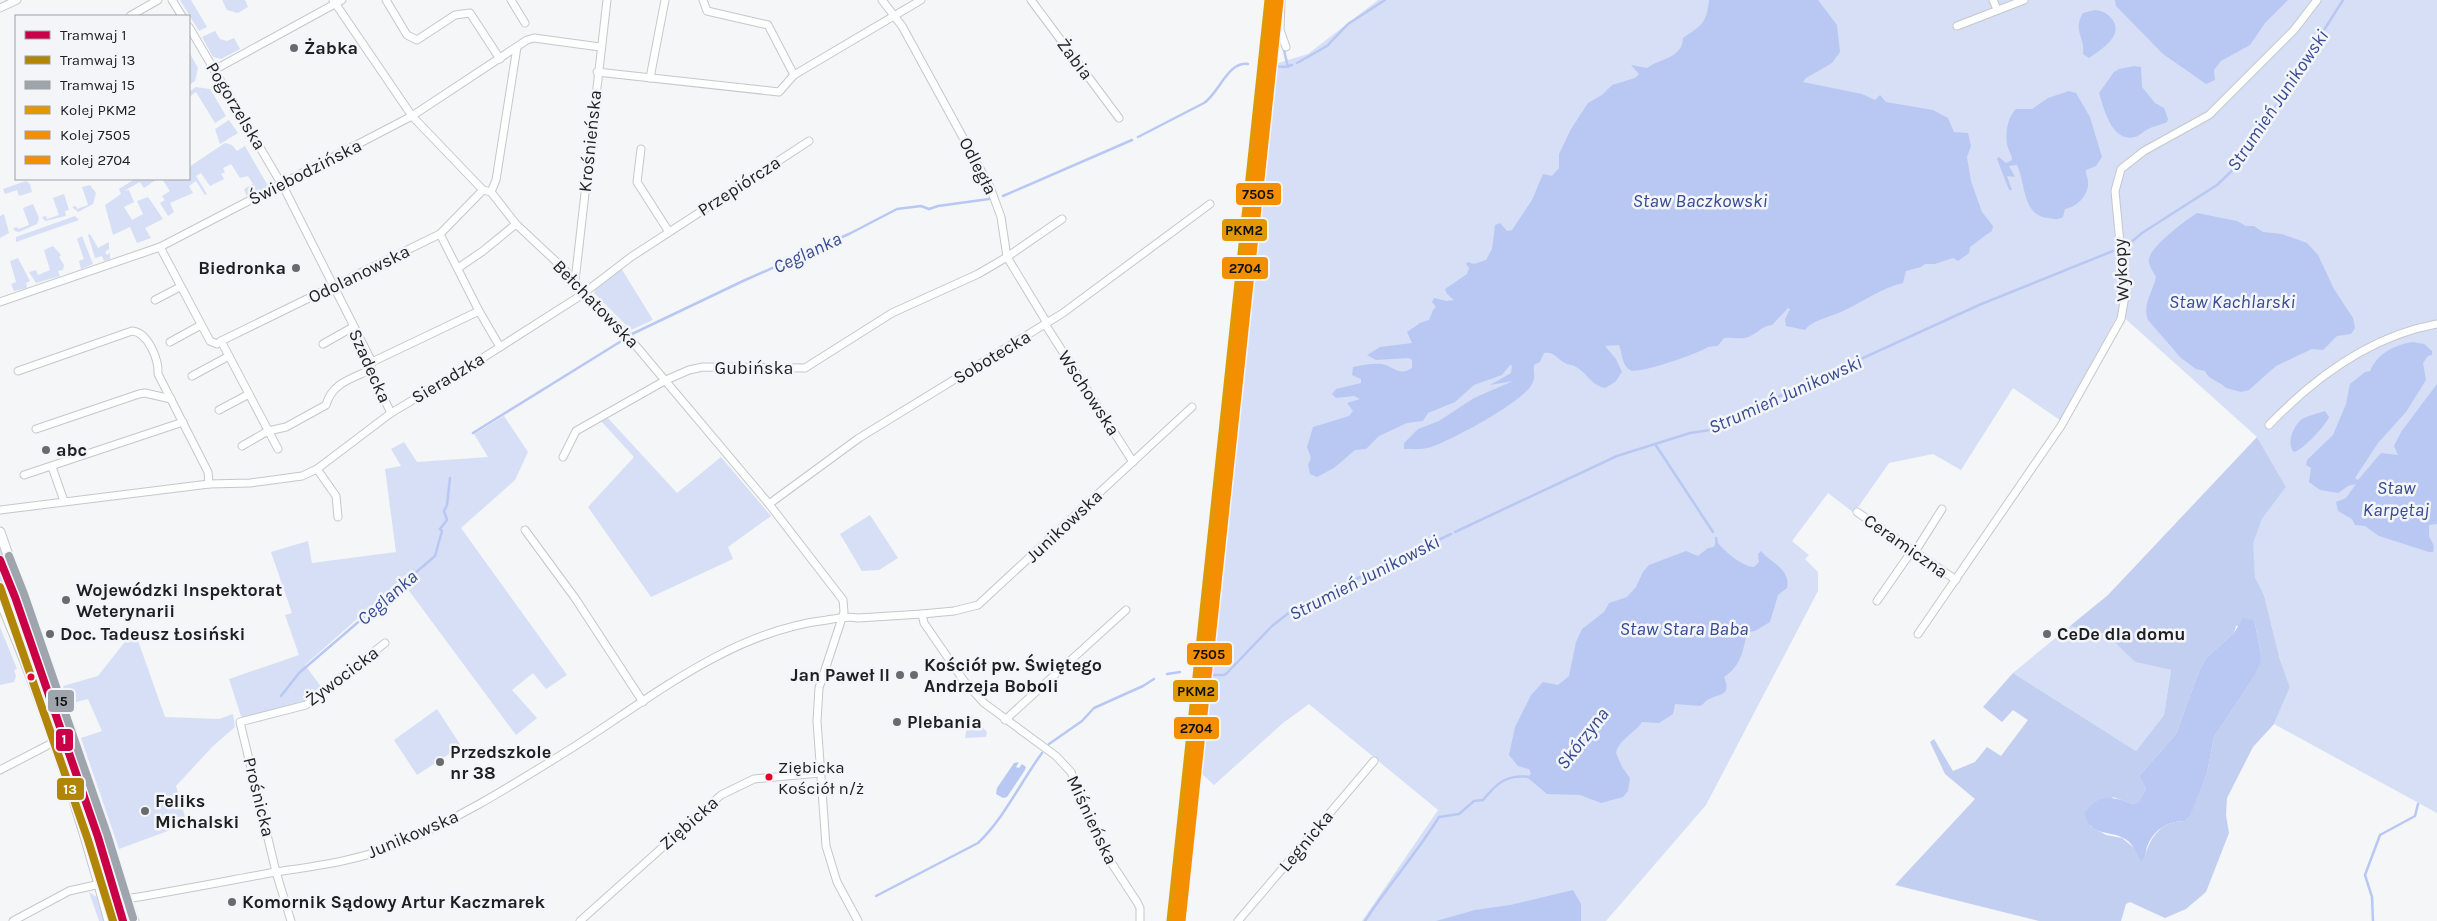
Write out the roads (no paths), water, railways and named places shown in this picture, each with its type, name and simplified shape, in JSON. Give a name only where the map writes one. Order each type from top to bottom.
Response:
[{"type":"street","points":[[0,8],[17,0]]},
{"type":"street","points":[[132,15],[158,0]]},
{"type":"street","points":[[172,0],[181,15]]},
{"type":"street","points":[[386,0],[407,35],[417,40],[455,15],[470,13],[500,59]]},
{"type":"street","points":[[511,0],[525,23]]},
{"type":"street","name":"Krośnieńska","points":[[575,282],[597,72],[607,0]]},
{"type":"street","points":[[650,78],[665,0]]},
{"type":"street","points":[[703,0],[707,11],[768,25],[794,75]]},
{"type":"street","name":"Odległa","points":[[882,0],[902,26],[990,187],[1001,217],[1007,257],[1046,324]]},
{"type":"street","points":[[597,72],[778,92],[794,75],[921,0]]},
{"type":"street","name":"Żabia","points":[[1031,0],[1119,118]]},
{"type":"street","points":[[1281,0],[1280,30],[1286,48]]},
{"type":"street","points":[[1993,0],[1997,9]]},
{"type":"street","points":[[1957,26],[2024,0]]},
{"type":"street","name":"Wykopy","points":[[1918,634],[2060,426],[2121,319],[2125,296],[2115,191],[2122,169],[2144,151],[2209,115],[2294,30],[2316,0]]},
{"type":"street","points":[[214,70],[337,1]]},
{"type":"street","name":"Bełchatowska","points":[[337,1],[412,116],[487,191],[516,224],[564,268],[584,293],[626,334],[770,504],[839,594],[844,604],[842,617]]},
{"type":"street","name":"Pogorzelska","points":[[190,29],[282,185]]},
{"type":"street","name":"Świebodzińska","points":[[0,302],[160,247],[412,116],[517,47],[534,38],[600,47]]},
{"type":"street","points":[[487,191],[496,180],[517,47]]},
{"type":"street","name":"Przepiórcza","points":[[584,293],[669,232],[808,141]]},
{"type":"street","points":[[641,149],[636,182],[669,232]]},
{"type":"street","name":"Szadecka","points":[[282,185],[353,327],[391,413]]},
{"type":"street","name":"Odolanowska","points":[[221,341],[440,234],[487,191]]},
{"type":"street","name":"Sobotecka","points":[[770,504],[859,438],[1046,324],[1210,204]]},
{"type":"street","name":"Gubińska","points":[[563,457],[576,430],[666,380],[689,370],[703,367],[805,368],[892,313],[965,281],[1007,257],[1062,219]]},
{"type":"street","points":[[458,268],[483,251],[516,224]]},
{"type":"street","points":[[440,234],[479,311],[500,347]]},
{"type":"street","points":[[160,247],[210,341],[217,344],[221,341],[278,449]]},
{"type":"street","points":[[155,300],[180,287]]},
{"type":"street","name":"Sieradzka","points":[[0,510],[210,484],[250,483],[302,476],[317,469],[391,413],[500,347],[584,293]]},
{"type":"street","points":[[242,446],[268,431],[286,427],[326,405],[329,394],[334,388],[371,366],[479,311]]},
{"type":"street","name":"Wschowska","points":[[1046,324],[1133,462]]},
{"type":"street","points":[[2269,425],[2311,384],[2351,356],[2410,330],[2437,324]]},
{"type":"street","points":[[170,342],[201,325]]},
{"type":"street","points":[[323,344],[353,327]]},
{"type":"street","points":[[18,371],[135,331],[146,338],[159,367],[158,374],[208,472],[210,484]]},
{"type":"street","points":[[192,376],[229,356]]},
{"type":"street","points":[[36,428],[139,394],[145,393],[171,399]]},
{"type":"street","points":[[219,410],[249,394]]},
{"type":"street","name":"Junikowska","points":[[922,614],[954,611],[978,605],[1192,407]]},
{"type":"street","points":[[24,475],[183,422]]},
{"type":"street","points":[[52,467],[64,501]]},
{"type":"street","points":[[317,469],[336,496],[338,516]]},
{"type":"street","points":[[1877,601],[1913,552],[1918,548],[1942,509]]},
{"type":"street","name":"Ceramiczna","points":[[1857,512],[1956,580]]},
{"type":"street","points":[[526,530],[575,598],[643,702]]},
{"type":"street","points":[[0,532],[134,921]]},
{"type":"street","points":[[0,600],[25,658],[87,838],[109,921]]},
{"type":"street","points":[[1005,720],[1126,610]]},
{"type":"street","points":[[858,921],[837,882],[829,860],[824,834],[817,696],[842,617],[922,614]]},
{"type":"street","name":"Miśnieńska","points":[[922,614],[924,623],[973,692],[1005,720],[1056,756],[1071,772],[1101,847],[1140,908],[1140,921]]},
{"type":"street","name":"Junikowska","points":[[126,899],[373,853],[434,829],[572,748],[703,664],[778,630],[803,622],[842,617]]},
{"type":"street","name":"Żywocicka","points":[[240,722],[306,705],[385,643]]},
{"type":"street","name":"Prośnicka","points":[[240,722],[276,872],[291,921]]},
{"type":"street","points":[[0,770],[54,742]]},
{"type":"street","name":"Legnicka","points":[[1238,921],[1374,761]]},
{"type":"street","name":"Ziębicka","points":[[580,921],[704,809],[729,790],[754,779],[820,773]]},
{"type":"street","points":[[13,921],[69,892],[100,884]]},
{"type":"water","name":"Staw Baczkowski","points":[[1709,0],[1818,0],[1837,25],[1840,52],[1832,63],[1806,78],[1803,82],[1862,94],[1875,100],[1880,95],[1886,102],[1933,110],[1948,118],[1954,132],[1968,133],[1971,146],[1967,157],[1971,181],[1982,212],[1993,226],[1992,231],[1970,247],[1969,253],[1958,261],[1953,258],[1935,264],[1925,264],[1906,271],[1903,283],[1887,288],[1843,311],[1817,321],[1805,330],[1786,326],[1785,319],[1790,309],[1788,308],[1772,325],[1764,327],[1748,337],[1724,338],[1717,346],[1708,347],[1656,367],[1635,371],[1630,370],[1625,365],[1619,345],[1605,346],[1616,359],[1622,372],[1615,382],[1605,388],[1593,382],[1576,367],[1565,363],[1553,354],[1544,353],[1540,362],[1534,365],[1532,384],[1526,392],[1502,410],[1470,429],[1431,447],[1404,449],[1404,443],[1418,429],[1439,421],[1474,398],[1513,381],[1490,385],[1511,373],[1512,366],[1510,365],[1502,375],[1474,385],[1455,402],[1428,413],[1423,421],[1407,423],[1379,436],[1366,449],[1355,450],[1334,468],[1317,477],[1310,474],[1308,465],[1311,458],[1307,447],[1313,427],[1349,416],[1353,411],[1347,403],[1360,399],[1354,396],[1336,398],[1332,394],[1336,389],[1361,383],[1361,379],[1352,375],[1353,367],[1367,364],[1382,364],[1400,371],[1412,368],[1412,360],[1409,358],[1376,360],[1367,355],[1380,347],[1412,343],[1407,332],[1420,323],[1429,320],[1436,307],[1432,302],[1434,298],[1447,301],[1454,300],[1447,294],[1445,289],[1467,274],[1469,268],[1466,264],[1468,262],[1474,264],[1486,260],[1492,249],[1495,225],[1500,223],[1507,231],[1512,230],[1532,200],[1543,174],[1552,176],[1559,168],[1559,154],[1571,129],[1588,103],[1602,95],[1612,85],[1635,78],[1639,74],[1631,65],[1647,68],[1675,54],[1682,45],[1683,38],[1699,27],[1705,19]]},
{"type":"water","points":[[2115,0],[2288,0],[2265,23],[2250,45],[2221,61],[2214,70],[2215,80],[2206,84],[2163,54],[2116,6]]},
{"type":"water","points":[[2095,10],[2105,13],[2112,19],[2115,31],[2110,42],[2089,58],[2083,54],[2079,24],[2083,13]]},
{"type":"water","points":[[2134,66],[2141,67],[2142,87],[2155,103],[2164,108],[2168,119],[2167,122],[2148,129],[2137,136],[2127,137],[2120,135],[2110,123],[2099,93],[2114,72]]},
{"type":"water","points":[[2069,91],[2076,93],[2090,117],[2102,157],[2096,166],[2086,170],[2088,187],[2081,200],[2074,206],[2065,209],[2063,217],[2052,219],[2040,216],[2029,205],[2017,165],[2009,166],[2015,177],[2007,176],[2012,190],[2009,190],[1997,159],[1999,157],[2006,163],[2012,160],[2006,135],[2009,120],[2016,109],[2032,109],[2048,98]]},
{"type":"water","name":"Staw Kachlarski","points":[[2197,213],[2237,221],[2246,226],[2254,226],[2263,232],[2282,234],[2307,243],[2318,255],[2334,289],[2353,318],[2355,328],[2351,334],[2337,336],[2323,350],[2312,349],[2276,366],[2249,390],[2241,392],[2226,388],[2205,371],[2196,369],[2181,358],[2148,320],[2146,314],[2147,303],[2156,277],[2150,266],[2149,259],[2162,241]]},
{"type":"water","name":"Staw Karpętaj","points":[[2413,342],[2424,344],[2432,351],[2432,355],[2428,356],[2423,363],[2426,380],[2406,412],[2378,443],[2355,478],[2358,480],[2381,453],[2398,455],[2394,446],[2401,432],[2437,384],[2437,524],[2429,525],[2429,536],[2434,546],[2433,552],[2379,536],[2365,526],[2355,525],[2352,519],[2338,511],[2336,502],[2346,498],[2356,484],[2348,486],[2338,493],[2320,490],[2309,482],[2311,468],[2306,465],[2307,460],[2333,435],[2346,404],[2350,384],[2365,372],[2370,371],[2377,359],[2387,351],[2399,345]]},
{"type":"water","points":[[2325,411],[2329,417],[2323,426],[2308,443],[2294,452],[2291,440],[2293,430],[2299,422],[2304,418]]},
{"type":"water","name":"Staw Stara Baba","points":[[1716,541],[1733,557],[1749,566],[1754,567],[1759,562],[1758,554],[1761,551],[1783,571],[1787,581],[1787,588],[1778,595],[1770,622],[1755,631],[1747,632],[1738,663],[1724,677],[1726,684],[1725,692],[1700,706],[1675,704],[1673,714],[1659,723],[1642,722],[1620,744],[1616,753],[1622,767],[1630,778],[1628,791],[1623,797],[1601,803],[1580,795],[1547,794],[1528,778],[1531,773],[1529,769],[1518,766],[1509,755],[1515,727],[1531,695],[1543,682],[1558,685],[1569,676],[1576,642],[1582,629],[1604,612],[1609,603],[1627,597],[1636,587],[1643,572],[1649,565],[1686,551],[1698,556],[1708,548],[1714,547]]},
{"type":"water","points":[[2243,618],[2253,620],[2255,624],[2261,654],[2260,663],[2252,680],[2214,737],[2207,773],[2190,816],[2185,821],[2167,825],[2157,831],[2141,861],[2128,841],[2122,837],[2096,830],[2087,821],[2085,813],[2100,799],[2113,798],[2133,804],[2139,801],[2146,789],[2139,776],[2176,734],[2199,671],[2207,657],[2234,633]]},
{"type":"water","points":[[1019,762],[1016,767],[1019,768],[1022,764],[1026,767],[1025,770],[1007,797],[1003,798],[996,794],[997,788],[1014,763]]},
{"type":"water","points":[[1573,890],[1581,904],[1581,921],[1436,921],[1475,910],[1510,905]]},
{"type":"waterway","name":"Ceglanka","points":[[1297,63],[1327,46],[1348,24],[1385,0]]},
{"type":"waterway","name":"Strumień Junikowski","points":[[2129,244],[2142,233],[2217,185],[2240,163],[2343,0]]},
{"type":"waterway","points":[[1283,46],[1288,67]]},
{"type":"waterway","name":"Ceglanka","points":[[1138,137],[1204,103],[1229,72],[1241,64],[1248,64]]},
{"type":"waterway","name":"Ceglanka","points":[[1270,66],[1285,67],[1292,65]]},
{"type":"waterway","name":"Ceglanka","points":[[1003,196],[1132,140]]},
{"type":"waterway","name":"Ceglanka","points":[[632,334],[743,281],[849,234],[897,209],[921,206],[929,209],[989,199]]},
{"type":"waterway","name":"Strumień Junikowski","points":[[1455,532],[1617,456],[1690,433],[1710,430],[1736,416],[1979,305],[2113,251]]},
{"type":"waterway","name":"Ceglanka","points":[[473,433],[623,340]]},
{"type":"waterway","name":"Skórzyna","points":[[1655,444],[1713,532]]},
{"type":"waterway","name":"Ceglanka","points":[[281,696],[299,673],[435,556],[442,531],[440,529],[447,520],[444,511],[447,505],[450,478]]},
{"type":"waterway","name":"Strumień Junikowski","points":[[1210,675],[1224,675],[1227,673],[1272,626],[1295,608],[1451,534]]},
{"type":"waterway","name":"Skórzyna","points":[[1716,538],[1717,544]]},
{"type":"waterway","name":"Strumień Junikowski","points":[[1167,674],[1180,672]]},
{"type":"waterway","name":"Strumień Junikowski","points":[[1049,744],[1082,721],[1094,708],[1143,686],[1154,679]]},
{"type":"waterway","name":"Strumień Junikowski","points":[[876,896],[978,843],[1004,811],[1042,753]]},
{"type":"waterway","name":"Skórzyna","points":[[1365,921],[1439,817],[1459,814],[1474,801],[1483,800],[1498,784],[1508,778],[1530,777]]},
{"type":"waterway","points":[[2373,921],[2372,897],[2365,875],[2380,835],[2415,816],[2418,804]]},
{"type":"tram line","name":"15","points":[[9,556],[24,594],[107,834],[133,918]]},
{"type":"tram line","name":"1","points":[[0,560],[15,597],[98,837],[123,921]]},
{"type":"tram line","name":"13","points":[[0,587],[88,840],[113,921]]},
{"type":"rail line","name":"PKM2","points":[[1171,921],[1269,0]]},
{"type":"rail line","name":"2704","points":[[1176,921],[1273,1]]},
{"type":"rail line","name":"7505","points":[[1181,921],[1279,1]]},
{"type":"place","name":"Żabka","points":[[294,48]]},
{"type":"place","name":"Biedronka","points":[[296,268]]},
{"type":"place","name":"abc","points":[[46,450]]},
{"type":"place","name":"Wojewódzki Inspektorat Weterynarii","points":[[66,600]]},
{"type":"place","name":"Doc. Tadeusz Łosiński","points":[[50,634]]},
{"type":"place","name":"CeDe dla domu","points":[[2047,634]]},
{"type":"place","name":"Jan Paweł II","points":[[900,675]]},
{"type":"place","name":"Kościół pw. Świętego Andrzeja Boboli","points":[[914,675]]},
{"type":"place","name":"Plebania","points":[[897,722]]},
{"type":"place","name":"Przedszkole nr 38","points":[[440,762]]},
{"type":"place","name":"Ziębicka Kościół n/ż","points":[[769,777]]},
{"type":"place","name":"Feliks Michalski","points":[[145,811]]},
{"type":"place","name":"Komornik Sądowy Artur Kaczmarek","points":[[232,902]]}]
